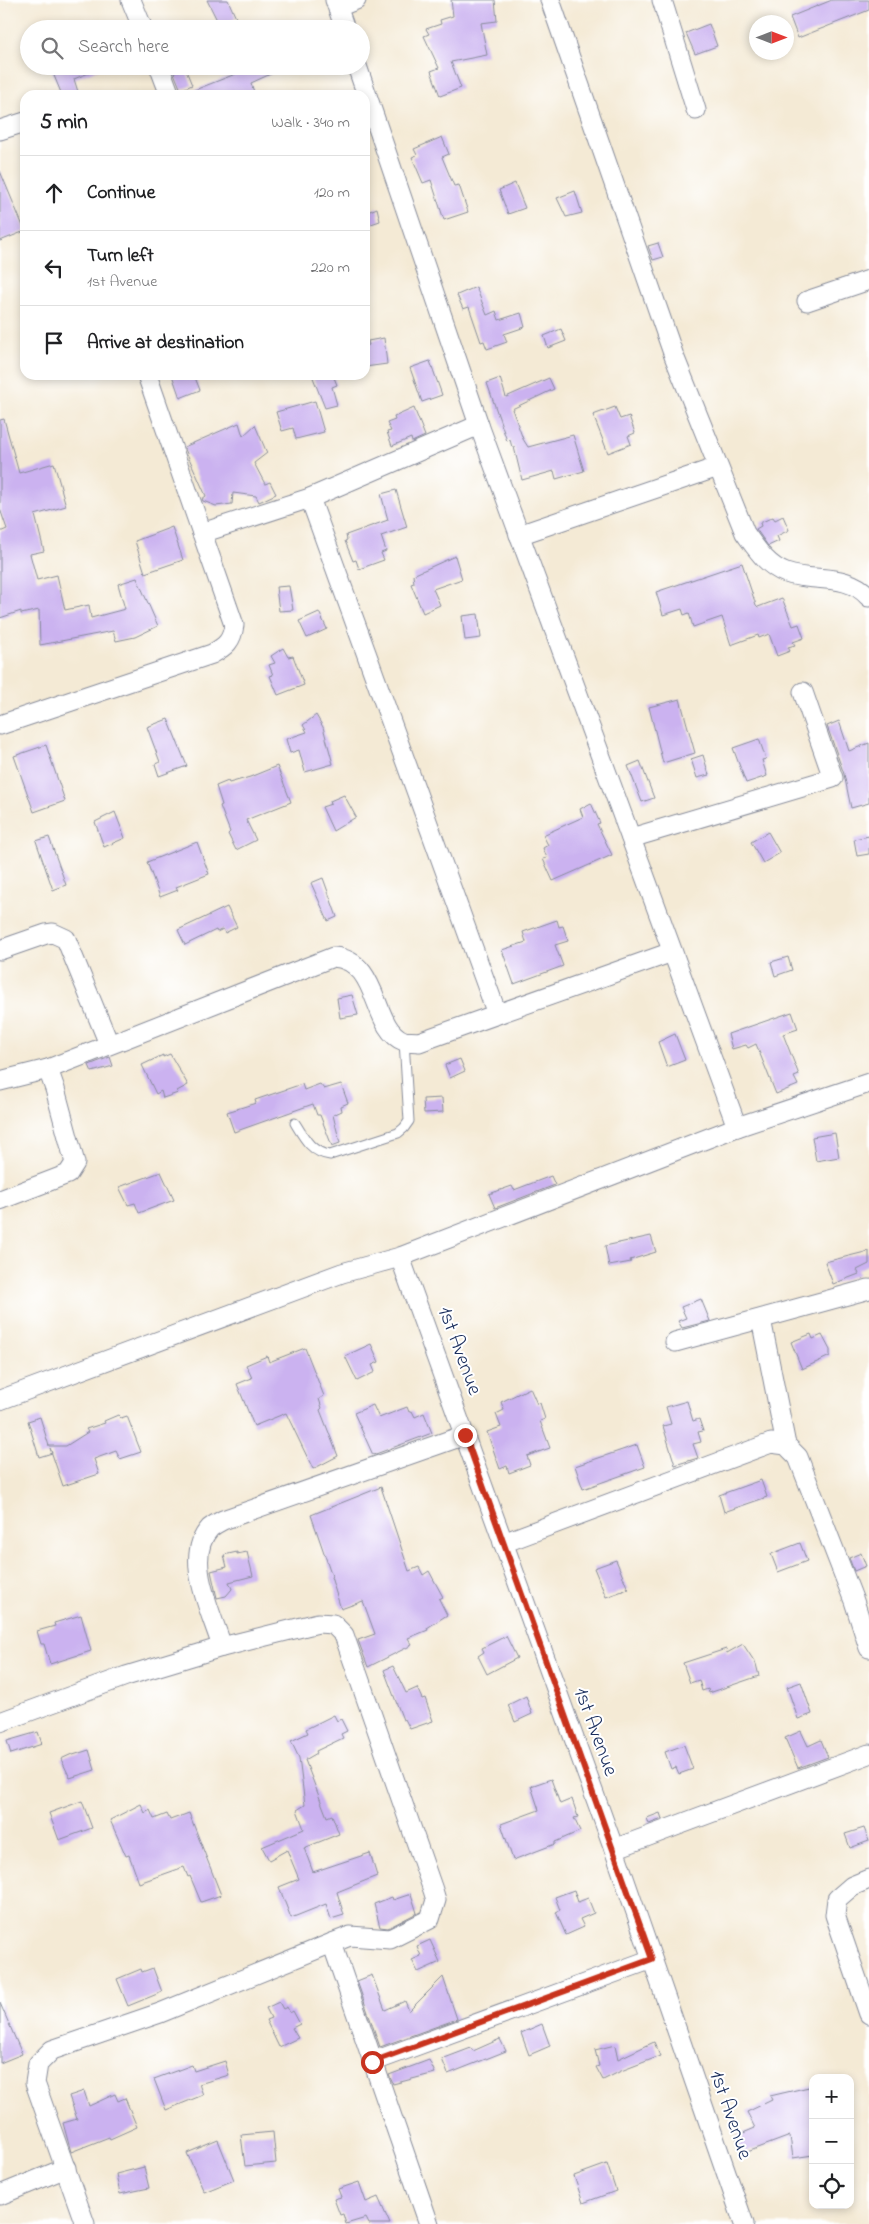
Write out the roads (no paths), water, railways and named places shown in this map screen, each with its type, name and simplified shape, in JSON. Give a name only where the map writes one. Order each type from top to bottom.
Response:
[{"type":"street","points":[[131,0],[139,20]]},
{"type":"street","points":[[342,20],[337,3],[356,0]]},
{"type":"street","points":[[550,0],[674,356],[745,533],[762,558],[786,573],[845,582],[861,589],[869,598]]},
{"type":"street","points":[[662,0],[696,110]]},
{"type":"street","points":[[162,75],[168,90]]},
{"type":"street","points":[[359,75],[362,90]]},
{"type":"street","points":[[370,123],[519,535],[737,1127]]},
{"type":"street","points":[[0,130],[20,124]]},
{"type":"street","points":[[807,301],[869,280]]},
{"type":"street","points":[[0,726],[212,654],[226,646],[233,637],[234,625],[149,380]]},
{"type":"street","points":[[202,533],[310,498],[479,425]]},
{"type":"street","points":[[519,535],[718,467]]},
{"type":"street","points":[[310,498],[497,1014]]},
{"type":"street","points":[[630,838],[833,778],[803,692]]},
{"type":"street","points":[[0,950],[53,932],[66,939],[109,1044]]},
{"type":"street","points":[[0,1081],[48,1069],[333,956],[346,957],[359,966],[392,1033],[404,1041],[419,1042],[672,952]]},
{"type":"street","points":[[0,1200],[68,1174],[75,1163],[56,1089],[48,1069]]},
{"type":"street","points":[[0,1400],[342,1274],[400,1257],[737,1127],[869,1083]]},
{"type":"street","name":"1st Avenue","points":[[400,1257],[614,1849],[744,2224]]},
{"type":"street","points":[[675,1342],[869,1289]]},
{"type":"street","points":[[761,1320],[786,1445],[798,1457],[854,1601],[869,1648]]},
{"type":"street","points":[[222,1647],[206,1603],[198,1565],[200,1546],[210,1529],[223,1520],[465,1435]]},
{"type":"street","points":[[504,1543],[771,1443],[786,1445]]},
{"type":"street","points":[[0,1722],[126,1676],[222,1647],[318,1623],[333,1624],[344,1635],[436,1900],[430,1919],[390,1939],[350,1936],[160,2013],[52,2050],[38,2064],[35,2083],[85,2224]]},
{"type":"street","points":[[614,1849],[869,1754]]},
{"type":"street","points":[[869,1879],[852,1886],[837,1898],[835,1915],[869,2014]]},
{"type":"street","points":[[332,1943],[429,2224]]},
{"type":"street","points":[[372,2062],[652,1959]]},
{"type":"street","points":[[0,2195],[66,2168]]},
{"type":"lane","points":[[295,1123],[307,1142],[320,1154],[330,1155],[398,1133],[409,1121],[404,1041]]}]
